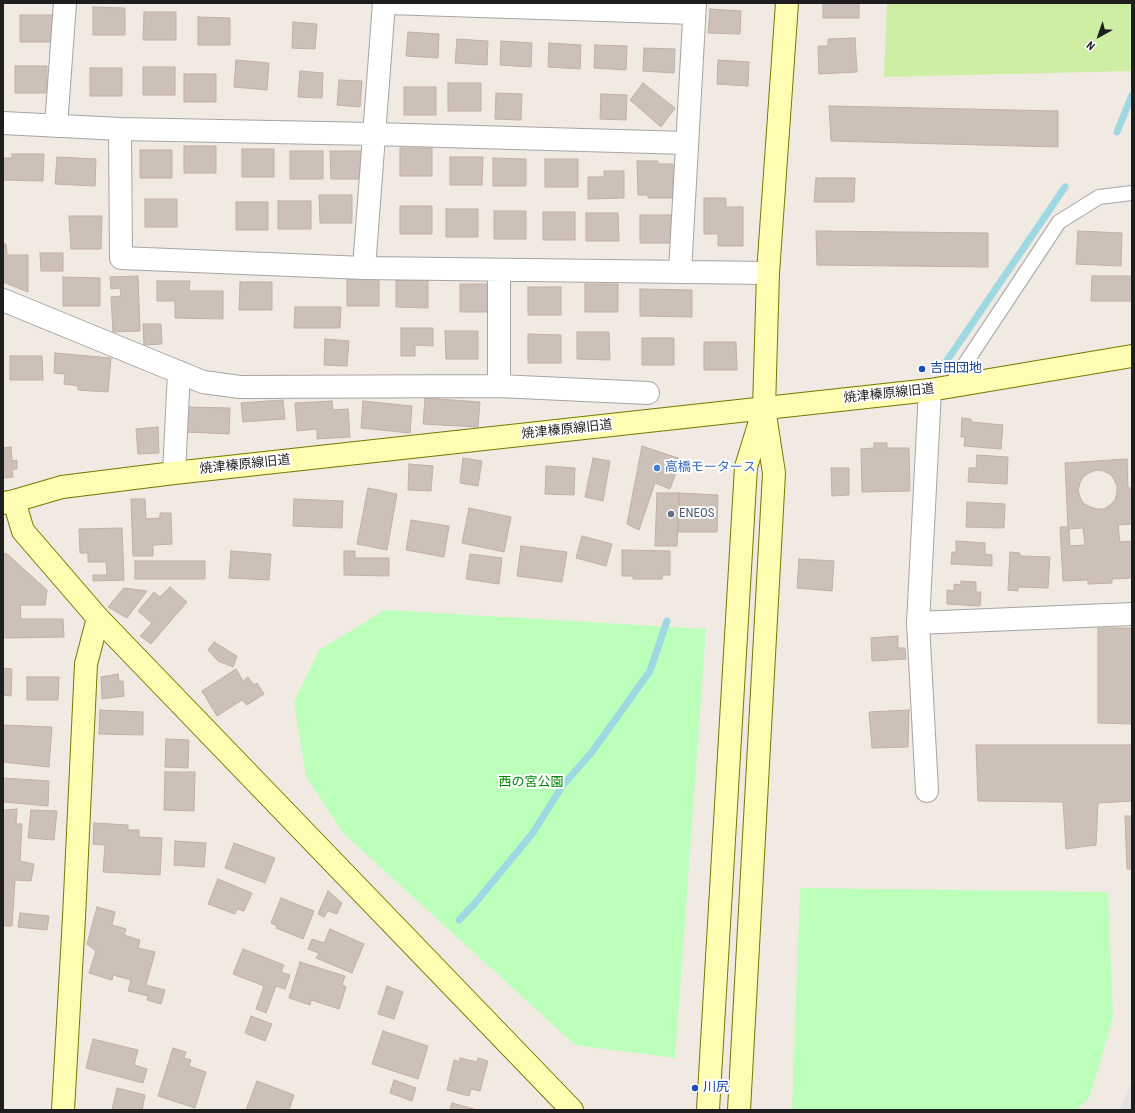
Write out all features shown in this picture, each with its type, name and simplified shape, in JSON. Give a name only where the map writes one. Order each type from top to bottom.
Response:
[{"type":"street","points":[[56,126],[65,3]]},
{"type":"street","points":[[364,268],[384,3]]},
{"type":"street","points":[[388,3],[694,8],[680,272]]},
{"type":"street","points":[[740,1110],[774,473],[764,408],[768,273],[787,3]]},
{"type":"street","points":[[3,123],[120,129],[374,134],[687,143]]},
{"type":"street","points":[[120,129],[121,258],[364,268],[768,273]]},
{"type":"street","points":[[499,386],[500,270]]},
{"type":"street","points":[[3,300],[203,382],[240,387],[499,386],[648,392]]},
{"type":"street","name":"焼津榛原線旧道","points":[[9,502],[62,487],[174,473],[940,389],[1132,356]]},
{"type":"street","points":[[174,473],[179,372]]},
{"type":"street","points":[[927,791],[918,623],[940,389]]},
{"type":"street","points":[[708,1110],[746,467],[764,408]]},
{"type":"street","points":[[9,502],[23,531],[98,618],[572,1110]]},
{"type":"street","points":[[918,623],[1132,614]]},
{"type":"street","points":[[62,1110],[74,917],[86,664],[98,618]]},
{"type":"lane","points":[[940,389],[1059,222],[1099,197],[1132,193]]},
{"type":"green space","points":[[887,3],[1132,3],[1132,71],[884,77]]},
{"type":"green space","name":"西の宮公園","points":[[385,610],[706,629],[675,1058],[575,1045],[343,833],[306,776],[294,702],[319,650]]},
{"type":"green space","points":[[800,888],[1108,892],[1113,1018],[1090,1096],[1077,1110],[792,1110]]},
{"type":"shaded area","points":[[1132,1080],[1132,1110],[1120,1110],[1121,1109]]},
{"type":"building","points":[[823,3],[859,3],[859,18],[823,18]]},
{"type":"building","points":[[93,7],[125,8],[125,35],[93,35]]},
{"type":"building","points":[[710,9],[741,11],[740,34],[708,33]]},
{"type":"building","points":[[144,12],[176,12],[176,40],[143,40]]},
{"type":"building","points":[[20,15],[53,15],[53,42],[20,42]]},
{"type":"building","points":[[198,17],[230,18],[230,45],[198,45]]},
{"type":"building","points":[[293,22],[317,24],[315,49],[292,48]]},
{"type":"building","points":[[408,32],[439,34],[438,58],[406,56]]},
{"type":"building","points":[[855,38],[857,72],[819,74],[818,46],[828,46],[828,39]]},
{"type":"building","points":[[457,39],[488,41],[487,65],[455,63]]},
{"type":"building","points":[[501,41],[532,43],[531,67],[500,65]]},
{"type":"building","points":[[549,43],[581,45],[580,69],[548,67]]},
{"type":"building","points":[[595,45],[627,46],[626,70],[594,68]]},
{"type":"building","points":[[644,48],[675,49],[674,73],[643,71]]},
{"type":"building","points":[[236,60],[269,63],[267,90],[234,87]]},
{"type":"building","points":[[718,60],[749,62],[748,86],[717,84]]},
{"type":"building","points":[[15,66],[47,66],[47,93],[15,93]]},
{"type":"building","points":[[143,67],[175,67],[175,95],[143,95]]},
{"type":"building","points":[[90,68],[122,68],[122,96],[90,96]]},
{"type":"building","points":[[300,71],[323,73],[322,98],[298,97]]},
{"type":"building","points":[[184,74],[216,74],[216,102],[184,102]]},
{"type":"building","points":[[339,80],[362,81],[360,107],[337,105]]},
{"type":"building","points":[[448,83],[481,83],[481,111],[448,111]]},
{"type":"building","points":[[643,83],[675,108],[661,127],[630,100]]},
{"type":"building","points":[[404,87],[436,87],[436,115],[404,115]]},
{"type":"building","points":[[496,93],[522,94],[521,120],[495,119]]},
{"type":"building","points":[[601,94],[627,95],[626,120],[600,119]]},
{"type":"building","points":[[829,106],[1058,111],[1058,147],[831,141]]},
{"type":"building","points":[[184,146],[216,146],[216,173],[184,173]]},
{"type":"building","points":[[400,148],[432,148],[432,176],[400,176]]},
{"type":"building","points":[[242,149],[274,149],[274,177],[242,177]]},
{"type":"building","points":[[140,150],[172,150],[172,178],[140,178]]},
{"type":"building","points":[[290,151],[323,151],[323,179],[290,179]]},
{"type":"building","points":[[330,151],[363,151],[363,179],[331,179]]},
{"type":"building","points":[[12,154],[44,154],[43,181],[3,180],[3,158],[12,158]]},
{"type":"building","points":[[57,157],[96,159],[95,186],[55,184]]},
{"type":"building","points":[[450,157],[483,157],[482,185],[450,185]]},
{"type":"building","points":[[493,158],[526,159],[526,186],[493,186]]},
{"type":"building","points":[[545,159],[578,159],[578,187],[545,187]]},
{"type":"building","points":[[637,161],[658,161],[658,164],[673,164],[673,198],[648,198],[648,195],[638,195]]},
{"type":"building","points":[[604,171],[624,171],[624,198],[588,199],[588,177],[604,177]]},
{"type":"building","points":[[816,178],[855,178],[854,202],[814,202]]},
{"type":"building","points":[[319,195],[352,195],[352,223],[320,223]]},
{"type":"building","points":[[704,198],[726,198],[726,207],[743,207],[743,246],[718,246],[718,234],[704,234]]},
{"type":"building","points":[[145,199],[177,199],[177,227],[145,227]]},
{"type":"building","points":[[278,201],[311,201],[311,229],[278,229]]},
{"type":"building","points":[[236,202],[268,202],[268,230],[236,230]]},
{"type":"building","points":[[400,206],[432,206],[432,234],[400,234]]},
{"type":"building","points":[[446,209],[478,209],[478,237],[446,237]]},
{"type":"building","points":[[494,211],[526,211],[526,239],[494,239]]},
{"type":"building","points":[[543,212],[575,212],[575,240],[543,240]]},
{"type":"building","points":[[586,213],[618,213],[619,241],[586,241]]},
{"type":"building","points":[[640,215],[673,215],[673,243],[640,243]]},
{"type":"building","points":[[69,216],[102,216],[101,249],[71,249]]},
{"type":"building","points":[[816,231],[988,233],[988,267],[817,265]]},
{"type":"building","points":[[1078,231],[1122,233],[1121,266],[1076,264]]},
{"type":"building","points":[[3,244],[6,244],[7,255],[28,255],[28,292],[3,282]]},
{"type":"building","points":[[40,253],[63,253],[63,271],[41,271]]},
{"type":"building","points":[[138,276],[140,331],[113,332],[111,297],[121,296],[120,288],[111,289],[110,277]]},
{"type":"building","points":[[1092,276],[1132,276],[1132,301],[1091,301]]},
{"type":"building","points":[[63,277],[100,278],[100,306],[63,306]]},
{"type":"building","points":[[347,278],[379,278],[379,306],[347,306]]},
{"type":"building","points":[[396,280],[428,280],[428,308],[396,307]]},
{"type":"building","points":[[157,281],[190,281],[189,291],[223,291],[223,319],[175,318],[175,301],[157,301]]},
{"type":"building","points":[[240,282],[272,282],[272,310],[239,310]]},
{"type":"building","points":[[460,284],[492,284],[493,312],[460,312]]},
{"type":"building","points":[[585,284],[618,284],[618,312],[585,312]]},
{"type":"building","points":[[528,287],[561,287],[561,315],[528,315]]},
{"type":"building","points":[[640,289],[692,290],[692,317],[640,316]]},
{"type":"building","points":[[295,307],[341,307],[340,328],[294,328]]},
{"type":"building","points":[[143,324],[161,324],[162,344],[144,345]]},
{"type":"building","points":[[401,328],[433,328],[433,346],[415,345],[415,356],[401,356]]},
{"type":"building","points":[[445,331],[478,331],[478,359],[446,359]]},
{"type":"building","points":[[577,332],[609,332],[610,360],[577,359]]},
{"type":"building","points":[[528,334],[561,335],[561,363],[528,363]]},
{"type":"building","points":[[642,338],[674,338],[674,365],[642,365]]},
{"type":"building","points":[[325,339],[349,341],[347,366],[324,365]]},
{"type":"building","points":[[704,342],[736,342],[737,370],[704,370]]},
{"type":"building","points":[[55,353],[111,358],[108,392],[78,390],[78,386],[64,384],[65,374],[54,373]]},
{"type":"building","points":[[10,356],[42,356],[43,380],[10,380]]},
{"type":"building","points":[[425,398],[480,402],[478,427],[423,424]]},
{"type":"building","points":[[283,400],[285,419],[243,422],[241,403]]},
{"type":"building","points":[[332,401],[333,410],[348,409],[350,437],[317,439],[317,429],[297,431],[295,403]]},
{"type":"building","points":[[363,401],[412,406],[410,433],[361,428]]},
{"type":"building","points":[[187,407],[230,408],[229,434],[186,432]]},
{"type":"building","points":[[962,418],[971,419],[971,422],[1003,425],[1001,449],[964,446],[965,437],[961,437]]},
{"type":"building","points":[[158,427],[159,453],[138,454],[136,429]]},
{"type":"building","points":[[874,443],[887,443],[887,448],[909,448],[910,491],[862,492],[861,449],[874,448]]},
{"type":"building","points":[[642,446],[681,459],[670,489],[655,483],[639,530],[627,524]]},
{"type":"building","points":[[11,447],[12,461],[17,460],[17,469],[12,470],[13,477],[3,478],[3,448]]},
{"type":"building","points":[[977,455],[1008,457],[1007,484],[968,482],[969,468],[976,468]]},
{"type":"building","points":[[463,458],[482,461],[478,486],[460,483]]},
{"type":"building","points":[[593,458],[610,461],[603,501],[585,497]]},
{"type":"building","points":[[1127,459],[1128,488],[1132,488],[1132,524],[1118,525],[1120,542],[1132,541],[1132,578],[1112,579],[1112,583],[1088,584],[1088,580],[1063,581],[1060,527],[1068,527],[1065,463]],"holes":[[[1096,470],[1110,474],[1117,486],[1115,500],[1104,509],[1097,509],[1083,503],[1078,490],[1083,477]],[[1083,528],[1085,545],[1070,546],[1069,529]]]},
{"type":"building","points":[[409,464],[433,466],[431,491],[408,490]]},
{"type":"building","points":[[546,466],[575,468],[574,495],[545,494]]},
{"type":"building","points":[[831,468],[849,468],[849,495],[832,496]]},
{"type":"building","points":[[368,488],[397,494],[387,550],[357,544]]},
{"type":"building","points":[[657,493],[679,493],[677,546],[655,546]]},
{"type":"building","points":[[679,493],[718,495],[717,532],[678,532]]},
{"type":"building","points":[[131,499],[145,499],[146,519],[160,518],[160,513],[171,513],[172,544],[153,545],[153,556],[133,556]]},
{"type":"building","points":[[294,499],[343,501],[342,528],[293,526]]},
{"type":"building","points":[[967,502],[1005,504],[1004,528],[966,527]]},
{"type":"building","points":[[469,508],[511,517],[504,552],[462,543]]},
{"type":"building","points":[[411,520],[449,526],[444,557],[406,550]]},
{"type":"building","points":[[122,528],[124,580],[93,581],[93,575],[107,575],[106,562],[88,562],[88,553],[80,553],[79,529]]},
{"type":"building","points":[[582,536],[612,544],[606,566],[576,558]]},
{"type":"building","points":[[956,541],[985,543],[985,554],[992,555],[992,566],[951,564],[952,552],[956,552]]},
{"type":"building","points":[[521,546],[567,552],[562,582],[517,576]]},
{"type":"building","points":[[622,550],[670,551],[670,575],[663,575],[662,579],[633,579],[633,576],[622,576]]},
{"type":"building","points":[[231,551],[271,554],[269,580],[229,578]]},
{"type":"building","points":[[344,551],[355,551],[355,558],[389,558],[389,576],[344,575]]},
{"type":"building","points":[[1010,552],[1020,553],[1020,556],[1050,557],[1048,588],[1018,587],[1018,591],[1008,590]]},
{"type":"building","points":[[3,553],[7,554],[47,590],[45,605],[20,605],[21,619],[63,619],[64,637],[3,638]]},
{"type":"building","points":[[470,554],[502,558],[499,584],[466,579]]},
{"type":"building","points":[[799,559],[834,561],[832,591],[797,588]]},
{"type":"building","points":[[135,561],[205,561],[205,579],[135,579]]},
{"type":"building","points":[[961,581],[976,582],[976,592],[981,592],[980,606],[947,604],[947,590],[954,591],[954,584],[961,585]]},
{"type":"building","points":[[170,587],[187,602],[151,644],[140,636],[152,623],[138,611],[154,592],[160,597]]},
{"type":"building","points":[[124,588],[147,591],[127,618],[108,607]]},
{"type":"building","points":[[1098,628],[1132,628],[1132,724],[1098,723]]},
{"type":"building","points":[[898,636],[898,648],[905,648],[906,659],[872,661],[871,638]]},
{"type":"building","points":[[214,642],[237,656],[233,667],[218,661],[208,650]]},
{"type":"building","points":[[3,668],[12,669],[11,696],[3,695]]},
{"type":"building","points":[[236,669],[243,681],[248,677],[254,685],[257,683],[264,694],[247,705],[242,700],[217,716],[202,691]]},
{"type":"building","points":[[118,674],[119,681],[123,681],[124,696],[102,699],[101,677]]},
{"type":"building","points":[[27,677],[59,677],[58,700],[27,700]]},
{"type":"building","points":[[100,710],[143,712],[143,735],[99,734]]},
{"type":"building","points":[[909,710],[908,747],[872,748],[869,712]]},
{"type":"building","points":[[3,725],[52,727],[49,767],[3,762]]},
{"type":"building","points":[[166,739],[189,740],[188,768],[165,767]]},
{"type":"building","points":[[976,745],[1132,745],[1132,801],[1098,803],[1096,845],[1066,849],[1063,802],[978,801]]},
{"type":"building","points":[[165,772],[195,772],[194,811],[164,810]]},
{"type":"building","points":[[3,778],[49,781],[48,806],[3,802]]},
{"type":"building","points":[[17,809],[16,824],[22,824],[20,861],[34,864],[31,881],[15,880],[12,926],[3,926],[3,810]]},
{"type":"building","points":[[31,810],[57,811],[54,840],[28,838]]},
{"type":"building","points":[[1125,816],[1132,816],[1132,869],[1127,869]]},
{"type":"building","points":[[94,823],[128,825],[128,830],[139,830],[139,837],[162,838],[160,875],[103,872],[105,845],[93,844]]},
{"type":"building","points":[[175,841],[206,843],[204,867],[174,865]]},
{"type":"building","points":[[234,843],[275,858],[265,883],[225,868]]},
{"type":"building","points":[[218,879],[252,893],[244,911],[237,909],[235,914],[208,904]]},
{"type":"building","points":[[328,891],[342,903],[337,914],[328,911],[324,917],[318,914]]},
{"type":"building","points":[[281,898],[314,911],[303,939],[276,928],[277,926],[271,923]]},
{"type":"building","points":[[97,907],[115,912],[112,925],[126,929],[124,935],[140,940],[138,948],[155,952],[146,985],[165,990],[161,1004],[147,1000],[148,996],[128,991],[131,980],[113,975],[112,980],[89,973],[96,951],[87,944]]},
{"type":"building","points":[[20,913],[49,916],[47,930],[18,927]]},
{"type":"building","points":[[330,929],[364,944],[352,973],[316,958],[319,953],[308,949],[312,939],[324,943]]},
{"type":"building","points":[[243,949],[284,965],[281,972],[290,975],[285,989],[276,986],[266,1013],[256,1009],[264,986],[233,974]]},
{"type":"building","points":[[300,962],[345,976],[342,985],[346,987],[339,1009],[311,1000],[310,1005],[289,998]]},
{"type":"building","points":[[387,986],[403,992],[394,1019],[378,1014]]},
{"type":"building","points":[[251,1016],[272,1024],[265,1041],[245,1033]]},
{"type":"building","points":[[383,1031],[428,1046],[418,1079],[372,1064]]},
{"type":"building","points":[[93,1039],[138,1050],[134,1065],[147,1069],[143,1083],[86,1068]]},
{"type":"building","points":[[173,1048],[186,1052],[184,1058],[191,1060],[189,1066],[206,1072],[195,1108],[158,1096]]},
{"type":"building","points":[[460,1058],[477,1062],[478,1058],[488,1061],[480,1091],[471,1089],[469,1096],[447,1090],[454,1060],[460,1062]]},
{"type":"building","points":[[394,1080],[416,1088],[412,1101],[390,1093]]},
{"type":"building","points":[[257,1081],[294,1095],[289,1110],[246,1110]]},
{"type":"building","points":[[117,1088],[145,1095],[142,1110],[112,1110]]},
{"type":"building","points":[[452,1103],[477,1110],[450,1110]]},
{"type":"waterway","points":[[1117,132],[1132,95]]},
{"type":"waterway","points":[[946,362],[1065,187]]},
{"type":"waterway","points":[[459,920],[476,902],[532,834],[563,785],[592,752],[650,671],[667,621]]},
{"type":"place","name":"吉田団地","points":[[922,369]]},
{"type":"place","name":"高橋モータース","points":[[657,468]]},
{"type":"place","name":"ENEOS","points":[[671,514]]},
{"type":"place","name":"川尻","points":[[695,1088]]}]
